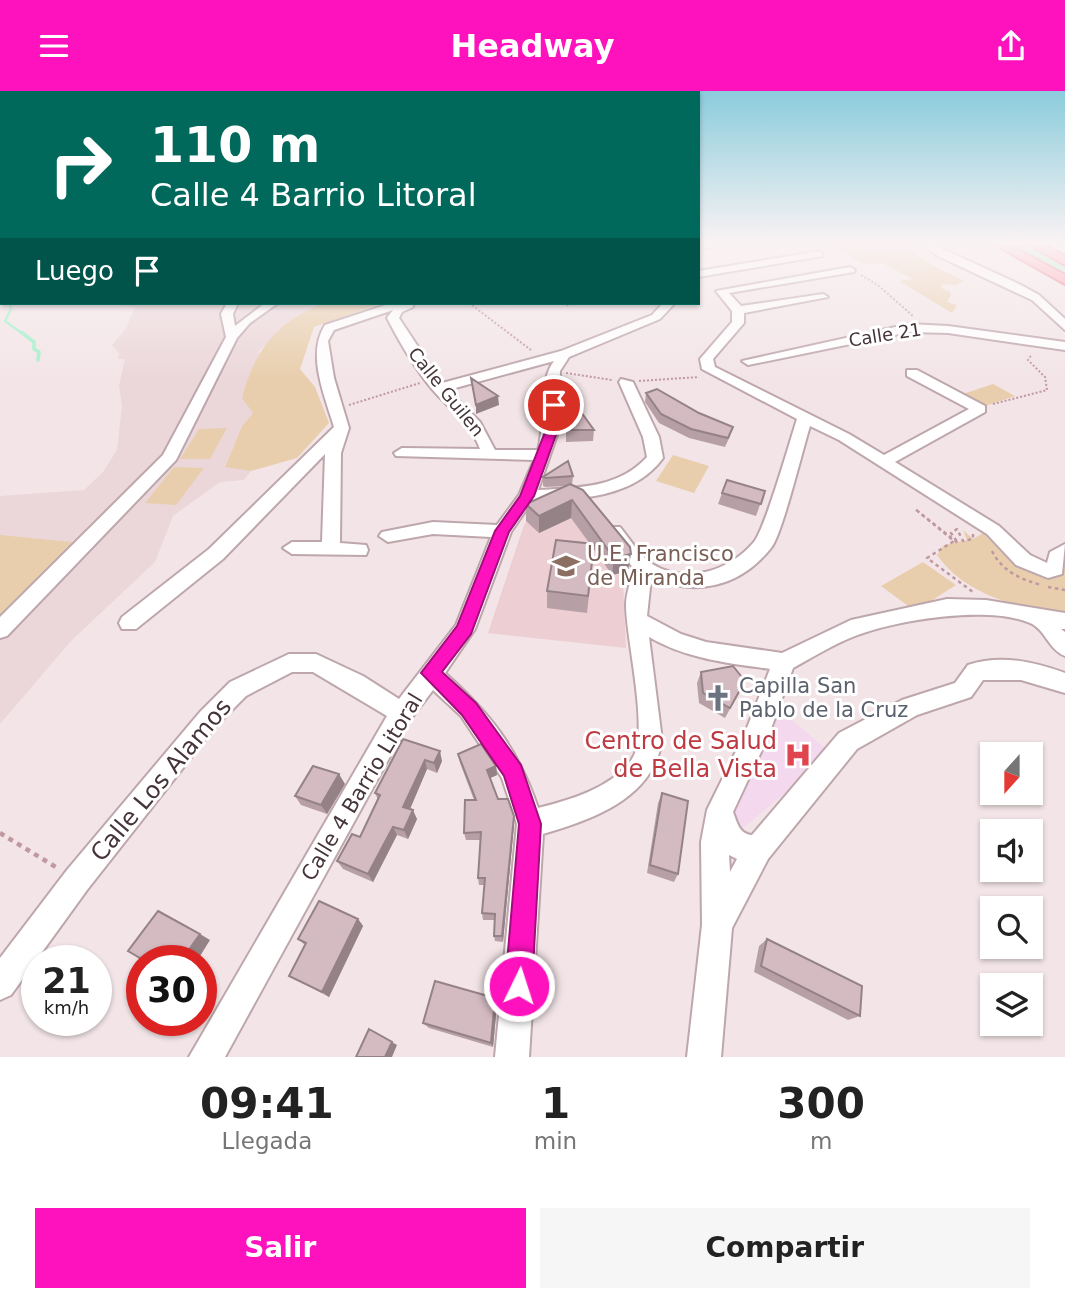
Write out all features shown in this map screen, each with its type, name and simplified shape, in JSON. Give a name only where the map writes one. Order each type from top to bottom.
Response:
[{"type":"street","points":[[739,288],[721,291],[738,310],[738,323],[706,359],[711,375],[805,418],[884,461],[993,530],[1023,560],[1048,571],[1055,569],[1058,557],[1065,551]]},
{"type":"street","points":[[1011,288],[1044,302]]},
{"type":"street","points":[[1022,288],[1044,302],[1065,326]]},
{"type":"street","points":[[738,310],[823,297]]},
{"type":"street","points":[[231,305],[227,314],[232,337]]},
{"type":"street","points":[[0,630],[170,457],[232,337],[246,321],[269,305]]},
{"type":"street","points":[[331,549],[333,453],[342,428],[327,378],[322,341],[325,333],[340,323],[396,305]]},
{"type":"street","name":"Calle Guilen","points":[[409,305],[398,310],[393,318],[405,341],[435,384],[477,425],[489,454]]},
{"type":"street","points":[[435,384],[565,354],[656,317],[667,305]]},
{"type":"street","name":"Calle 21","points":[[748,361],[909,328],[927,327],[1030,344],[1065,346]]},
{"type":"street","name":"Calle 4 Barrio Litoral","points":[[206,1057],[402,713],[465,629],[502,531],[527,496],[544,455],[551,432],[553,371],[565,354]]},
{"type":"street","points":[[912,373],[980,409]]},
{"type":"street","points":[[527,496],[583,493],[636,477],[648,469],[655,458],[651,437],[626,382]]},
{"type":"street","points":[[884,461],[980,409]]},
{"type":"street","points":[[583,493],[644,568],[673,579],[696,582],[728,574],[764,544],[788,463],[805,418]]},
{"type":"street","points":[[129,623],[216,554],[342,428]]},
{"type":"street","points":[[402,453],[544,455]]},
{"type":"street","points":[[388,536],[433,528],[463,527],[502,531]]},
{"type":"street","points":[[292,548],[359,550]]},
{"type":"street","points":[[530,824],[581,810],[592,804],[638,770],[647,755],[648,718],[636,602],[644,568]]},
{"type":"street","points":[[638,621],[674,641],[706,651],[783,662],[851,628],[947,607],[986,608],[1036,614],[1065,621]]},
{"type":"street","points":[[1036,614],[1065,647]]},
{"type":"street","points":[[704,1057],[717,925],[715,842],[720,810],[756,737],[783,662]]},
{"type":"street","name":"Calle Los Alamos","points":[[0,984],[77,880],[208,719],[238,689],[289,663],[316,663],[355,683],[402,713]]},
{"type":"street","points":[[717,925],[758,849],[848,741],[910,707],[963,690],[976,672],[998,667],[1026,669],[1065,684]]},
{"type":"street","points":[[430,673],[469,709],[513,772],[530,824],[512,1057]]},
{"type":"street","points":[[720,810],[729,838],[737,846],[747,850],[758,849]]},
{"type":"path","points":[[881,288],[927,327]]},
{"type":"path","points":[[472,305],[542,358]]},
{"type":"path","points":[[980,409],[1047,390],[1045,377],[1028,360],[1034,349],[1030,344]]},
{"type":"path","points":[[336,408],[435,384]]},
{"type":"path","points":[[975,519],[973,539],[963,541],[957,529],[951,533],[958,543],[915,509],[954,541],[927,558],[972,590],[986,608]]},
{"type":"path","points":[[0,833],[77,880]]},
{"type":"shaded area","points":[[911,288],[941,288],[949,291],[951,295],[947,302],[957,305],[952,313]]},
{"type":"shaded area","points":[[319,305],[376,305],[314,327],[300,369],[315,387],[329,423],[297,458],[251,471],[225,467],[242,426],[253,413],[242,398],[253,366],[270,340],[307,310]]},
{"type":"shaded area","points":[[320,305],[297,316],[259,351],[253,413],[242,426],[225,466],[251,471],[244,480],[220,482],[173,516],[155,562],[71,641],[0,724],[0,496],[84,490],[103,472],[117,450],[122,406],[119,386],[125,359],[118,359],[119,353],[112,345],[125,330],[135,307],[126,306]]},
{"type":"shaded area","points":[[993,384],[1015,396],[982,407],[960,395]]},
{"type":"shaded area","points":[[227,428],[210,459],[180,459],[199,429]]},
{"type":"shaded area","points":[[673,455],[709,466],[694,493],[656,481]]},
{"type":"shaded area","points":[[174,467],[204,468],[176,505],[145,503]]},
{"type":"shaded area","name":"U.E. Francisco de Miranda","points":[[567,500],[622,558],[626,648],[488,633],[524,525],[534,509]]},
{"type":"shaded area","points":[[963,530],[973,539],[983,533],[1011,558],[1029,567],[1051,569],[1065,566],[1065,613],[1012,604],[978,590],[948,569],[937,555],[944,545],[967,540]]},
{"type":"shaded area","points":[[0,535],[82,543],[0,623]]},
{"type":"shaded area","points":[[923,562],[956,585],[915,611],[881,586]]},
{"type":"shaded area","points":[[779,709],[825,748],[791,788],[742,829],[730,815]]},
{"type":"building","points":[[471,378],[498,396],[476,405]]},
{"type":"building","points":[[657,389],[699,413],[733,427],[728,438],[691,429],[661,414],[646,393]]},
{"type":"building","points":[[581,412],[594,430],[566,430],[570,413]]},
{"type":"building","points":[[568,461],[573,476],[543,477]]},
{"type":"building","points":[[727,480],[765,491],[761,504],[722,493]]},
{"type":"building","points":[[570,484],[583,490],[630,547],[631,554],[614,558],[572,500],[539,516],[526,504]]},
{"type":"building","points":[[556,540],[594,544],[588,596],[547,591]]},
{"type":"building","points":[[733,666],[745,681],[730,708],[703,693],[701,672]]},
{"type":"building","points":[[403,739],[440,751],[434,763],[425,760],[403,807],[413,810],[404,830],[393,827],[368,874],[337,861],[352,834],[360,837],[380,795],[375,793]]},
{"type":"building","points":[[481,744],[496,766],[487,770],[498,799],[508,799],[514,816],[502,936],[494,936],[495,914],[482,913],[485,878],[478,878],[481,832],[464,833],[465,800],[476,800],[458,754]]},
{"type":"building","points":[[313,766],[339,774],[321,805],[295,796]]},
{"type":"building","points":[[662,793],[688,801],[678,874],[650,865]]},
{"type":"building","points":[[319,901],[358,919],[322,992],[289,976],[306,943],[298,939]]},
{"type":"building","points":[[158,911],[200,934],[192,945],[132,945]]},
{"type":"building","points":[[767,939],[862,986],[860,1016],[761,966]]},
{"type":"building","points":[[435,981],[495,998],[491,1043],[423,1023]]},
{"type":"building","points":[[369,1029],[392,1042],[385,1057],[356,1057]]},
{"type":"waterway","points":[[10,305],[5,321],[23,334]]},
{"type":"waterway","points":[[21,332],[34,342],[34,349],[39,352],[38,360]]},
{"type":"place","name":"U.E. Francisco de Miranda","points":[[566,566]]},
{"type":"place","name":"Capilla San Pablo de la Cruz","points":[[718,698]]},
{"type":"place","name":"Centro de Salud de Bella Vista","points":[[798,755]]},
{"type":"route","points":[[519,986],[530,824],[513,772],[469,709],[430,673],[465,629],[502,531],[527,496],[551,432],[554,405]]}]
